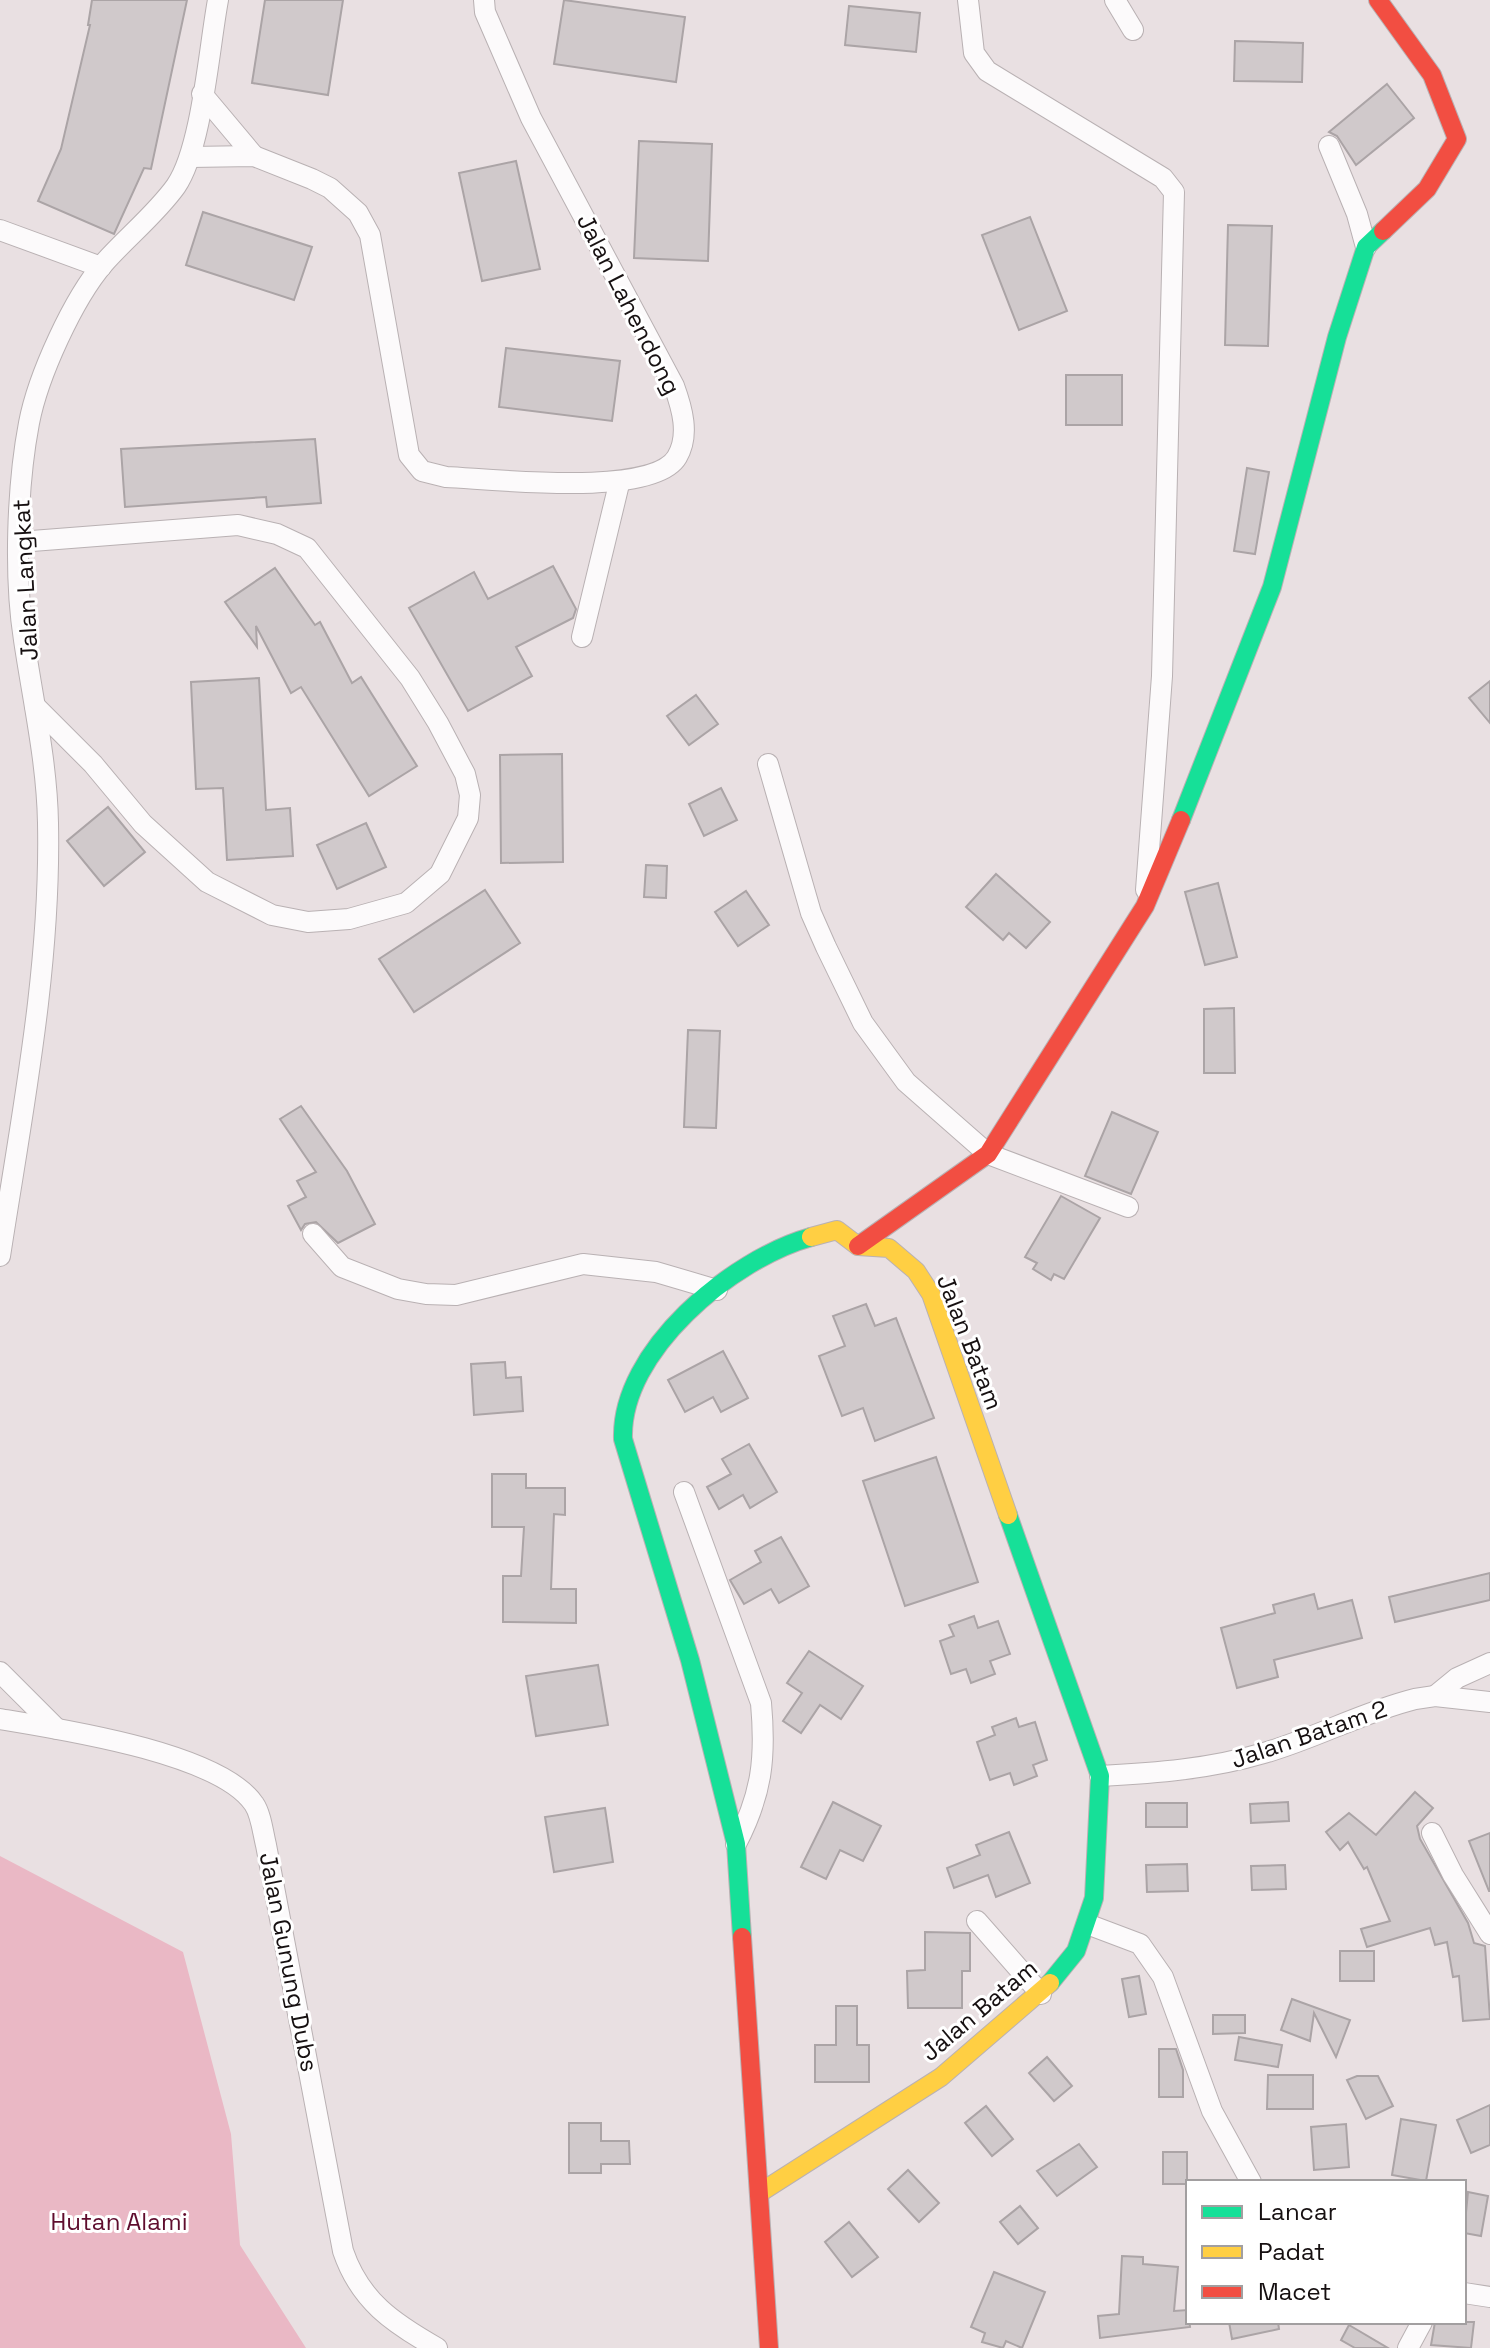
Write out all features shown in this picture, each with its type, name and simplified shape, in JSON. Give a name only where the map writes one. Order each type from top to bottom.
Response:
[{"type":"street","name":"Jalan Langkat","points":[[0,1256],[28,1080],[45,931],[48,821],[35,706],[23,636],[19,542],[22,467],[29,419],[49,357],[101,267],[176,185],[190,157],[218,0]]},
{"type":"street","name":"Jalan Lahendong","points":[[254,156],[330,188],[358,213],[370,235],[409,455],[422,471],[446,477],[619,484],[664,471],[677,457],[684,424],[680,404],[667,371],[531,118],[485,12],[484,0]]},
{"type":"street","points":[[968,0],[974,53],[987,71],[1163,178],[1174,192],[1162,676],[1145,906]]},
{"type":"street","points":[[1115,0],[1133,30]]},
{"type":"street","points":[[858,1246],[988,1154],[1145,906],[1173,842],[1272,587],[1337,337],[1366,247],[1427,189],[1457,139],[1432,75],[1378,0]]},
{"type":"street","points":[[202,94],[254,156]]},
{"type":"street","points":[[1329,146],[1357,214],[1366,247]]},
{"type":"street","points":[[190,157],[254,156]]},
{"type":"street","points":[[0,230],[101,267]]},
{"type":"street","points":[[582,637],[619,484]]},
{"type":"street","points":[[19,542],[238,525],[277,534],[307,548],[410,678],[438,723],[465,774],[470,795],[468,818],[440,874],[406,903],[349,919],[308,922],[272,915],[207,882],[143,824],[93,764],[35,706]]},
{"type":"street","points":[[768,764],[811,913],[863,1023],[906,1082],[988,1154],[1128,1207]]},
{"type":"street","name":"Jalan Batam","points":[[761,2192],[941,2077],[1041,1994],[1076,1951],[1094,1898],[1100,1776],[931,1294],[916,1271],[889,1248],[858,1246],[837,1230],[788,1242],[682,1317],[651,1353],[623,1411],[623,1439],[690,1660],[736,1844],[769,2348]]},
{"type":"street","points":[[313,1234],[342,1267],[398,1289],[426,1294],[469,1292],[583,1264],[656,1272],[717,1290]]},
{"type":"street","points":[[684,1492],[761,1703],[764,1736],[761,1786],[736,1844]]},
{"type":"street","points":[[1435,1696],[1457,1678],[1490,1663]]},
{"type":"street","points":[[0,1672],[57,1729]]},
{"type":"street","name":"Jalan Batam 2","points":[[1100,1776],[1167,1772],[1222,1764],[1267,1752],[1391,1705],[1435,1696],[1480,1701]]},
{"type":"street","name":"Jalan Gunung Dubs","points":[[0,1719],[57,1729],[203,1767],[230,1780],[254,1804],[266,1845],[343,2251],[352,2278],[396,2325],[437,2348]]},
{"type":"street","points":[[1432,1833],[1453,1875],[1490,1934]]},
{"type":"street","points":[[977,1921],[1041,1994]]},
{"type":"street","points":[[1087,1924],[1140,1944],[1163,1977],[1196,2060],[1212,2111],[1250,2180]]},
{"type":"street","points":[[1466,2293],[1490,2297]]},
{"type":"street","points":[[1408,2348],[1421,2324]]},
{"type":"green space","name":"Hutan Alami","points":[[0,1856],[183,1952],[231,2134],[240,2245],[306,2348],[0,2348]]},
{"type":"building","points":[[92,0],[187,0],[151,169],[144,168],[114,234],[38,201],[61,149],[90,25]]},
{"type":"building","points":[[265,0],[343,0],[328,95],[252,83]]},
{"type":"building","points":[[564,0],[685,17],[676,82],[554,64]]},
{"type":"building","points":[[849,6],[920,13],[916,52],[845,45]]},
{"type":"building","points":[[1235,41],[1303,43],[1302,82],[1234,81]]},
{"type":"building","points":[[1387,84],[1414,118],[1356,165],[1337,136],[1329,132]]},
{"type":"building","points":[[639,141],[712,144],[708,261],[634,258]]},
{"type":"building","points":[[516,161],[540,269],[482,281],[459,173]]},
{"type":"building","points":[[203,212],[312,247],[294,300],[186,265]]},
{"type":"building","points":[[1030,217],[1067,311],[1019,330],[982,235]]},
{"type":"building","points":[[1228,225],[1272,226],[1268,346],[1225,345]]},
{"type":"building","points":[[506,348],[620,361],[612,421],[499,407]]},
{"type":"building","points":[[1066,375],[1122,375],[1122,425],[1066,425]]},
{"type":"building","points":[[315,439],[321,503],[267,507],[266,497],[125,507],[121,449]]},
{"type":"building","points":[[1247,468],[1269,472],[1255,554],[1234,551]]},
{"type":"building","points":[[553,566],[576,609],[573,618],[516,647],[532,676],[468,711],[409,608],[474,572],[488,599]]},
{"type":"building","points":[[275,568],[315,625],[320,622],[352,683],[361,677],[417,766],[369,796],[301,687],[291,693],[256,626],[257,647],[225,602]]},
{"type":"building","points":[[259,678],[266,810],[290,808],[293,856],[227,860],[223,788],[196,789],[191,682]]},
{"type":"building","points":[[1490,681],[1490,723],[1469,698]]},
{"type":"building","points":[[696,695],[718,724],[689,745],[667,716]]},
{"type":"building","points":[[562,754],[563,862],[501,863],[500,755]]},
{"type":"building","points":[[721,788],[737,820],[704,836],[689,804]]},
{"type":"building","points":[[108,807],[145,852],[104,886],[67,841]]},
{"type":"building","points":[[366,823],[386,867],[337,889],[317,845]]},
{"type":"building","points":[[646,865],[667,866],[666,898],[644,897]]},
{"type":"building","points":[[996,874],[1050,922],[1026,948],[1009,933],[1003,940],[966,907]]},
{"type":"building","points":[[1218,883],[1237,957],[1205,965],[1185,892]]},
{"type":"building","points":[[485,890],[520,943],[414,1012],[379,959]]},
{"type":"building","points":[[746,891],[769,925],[738,946],[715,912]]},
{"type":"building","points":[[1234,1008],[1235,1073],[1204,1073],[1204,1009]]},
{"type":"building","points":[[688,1030],[720,1031],[716,1128],[684,1127]]},
{"type":"building","points":[[301,1106],[347,1171],[375,1224],[338,1243],[316,1222],[305,1224],[301,1230],[288,1206],[306,1197],[297,1181],[316,1172],[280,1119]]},
{"type":"building","points":[[1112,1112],[1158,1132],[1131,1194],[1085,1176]]},
{"type":"building","points":[[1061,1196],[1100,1218],[1064,1279],[1054,1274],[1051,1280],[1033,1269],[1037,1263],[1025,1257]]},
{"type":"building","points":[[866,1304],[875,1326],[896,1318],[934,1418],[875,1441],[863,1408],[842,1416],[819,1356],[845,1346],[833,1316]]},
{"type":"building","points":[[723,1351],[748,1398],[721,1412],[713,1397],[685,1412],[668,1380]]},
{"type":"building","points":[[505,1362],[506,1378],[521,1377],[523,1411],[474,1415],[471,1364]]},
{"type":"building","points":[[749,1444],[777,1492],[750,1508],[743,1495],[719,1509],[707,1487],[731,1474],[722,1459]]},
{"type":"building","points":[[936,1457],[978,1582],[905,1606],[863,1481]]},
{"type":"building","points":[[492,1474],[526,1474],[526,1488],[565,1488],[565,1515],[554,1514],[551,1589],[576,1589],[576,1623],[503,1622],[503,1576],[521,1576],[524,1527],[492,1527]]},
{"type":"building","points":[[781,1537],[809,1586],[779,1603],[771,1589],[744,1604],[730,1580],[761,1562],[755,1551]]},
{"type":"building","points":[[1490,1573],[1490,1600],[1395,1622],[1389,1597]]},
{"type":"building","points":[[1314,1594],[1318,1609],[1352,1600],[1362,1638],[1274,1660],[1278,1677],[1237,1688],[1221,1628],[1275,1613],[1273,1605]]},
{"type":"building","points":[[974,1616],[978,1628],[998,1621],[1010,1654],[990,1661],[995,1674],[971,1683],[966,1669],[951,1674],[940,1641],[954,1636],[949,1625]]},
{"type":"building","points":[[809,1651],[863,1686],[841,1719],[820,1705],[801,1733],[783,1721],[802,1693],[787,1683]]},
{"type":"building","points":[[598,1665],[608,1725],[536,1736],[526,1676]]},
{"type":"building","points":[[1016,1718],[1019,1727],[1035,1722],[1047,1760],[1033,1765],[1037,1776],[1014,1785],[1010,1773],[990,1780],[977,1742],[995,1735],[992,1727]]},
{"type":"building","points":[[1415,1792],[1433,1808],[1417,1826],[1420,1839],[1468,1923],[1474,1943],[1485,1946],[1490,2019],[1463,2021],[1459,1976],[1453,1977],[1447,1942],[1435,1945],[1430,1928],[1367,1947],[1361,1929],[1390,1921],[1367,1867],[1364,1869],[1348,1842],[1340,1850],[1326,1832],[1349,1813],[1376,1835]]},
{"type":"building","points":[[833,1802],[881,1826],[863,1861],[840,1850],[826,1879],[801,1867]]},
{"type":"building","points":[[1288,1802],[1289,1821],[1251,1823],[1250,1804]]},
{"type":"building","points":[[1146,1803],[1187,1803],[1187,1827],[1146,1827]]},
{"type":"building","points":[[605,1808],[613,1862],[554,1872],[545,1817]]},
{"type":"building","points":[[1009,1832],[1030,1883],[996,1897],[988,1875],[954,1888],[947,1868],[980,1855],[976,1845]]},
{"type":"building","points":[[1490,1833],[1490,1891],[1489,1891],[1469,1841]]},
{"type":"building","points":[[1187,1864],[1188,1891],[1147,1892],[1146,1865]]},
{"type":"building","points":[[1285,1865],[1286,1889],[1252,1890],[1251,1866]]},
{"type":"building","points":[[925,1932],[970,1933],[970,1971],[962,1971],[962,2008],[908,2008],[907,1971],[925,1970]]},
{"type":"building","points":[[1340,1951],[1374,1951],[1374,1981],[1340,1981]]},
{"type":"building","points":[[1139,1976],[1146,2014],[1129,2017],[1122,1979]]},
{"type":"building","points":[[1292,1999],[1350,2020],[1336,2057],[1314,2013],[1310,2041],[1281,2030]]},
{"type":"building","points":[[836,2006],[857,2006],[857,2045],[869,2045],[869,2082],[815,2082],[815,2045],[836,2045]]},
{"type":"building","points":[[1213,2015],[1245,2015],[1245,2033],[1213,2034]]},
{"type":"building","points":[[1239,2037],[1282,2045],[1278,2067],[1235,2060]]},
{"type":"building","points":[[1159,2049],[1176,2049],[1183,2070],[1183,2097],[1159,2097]]},
{"type":"building","points":[[1047,2057],[1072,2086],[1054,2101],[1029,2073]]},
{"type":"building","points":[[1268,2075],[1313,2075],[1313,2109],[1267,2109]]},
{"type":"building","points":[[1357,2076],[1378,2076],[1393,2106],[1366,2119],[1347,2080]]},
{"type":"building","points":[[1490,2105],[1490,2145],[1471,2153],[1457,2120]]},
{"type":"building","points":[[986,2106],[1013,2139],[992,2156],[965,2123]]},
{"type":"building","points":[[1401,2119],[1436,2125],[1426,2180],[1392,2175]]},
{"type":"building","points":[[569,2123],[601,2123],[601,2141],[629,2141],[630,2164],[601,2164],[601,2173],[569,2173]]},
{"type":"building","points":[[1346,2124],[1349,2167],[1314,2170],[1311,2127]]},
{"type":"building","points":[[1079,2144],[1097,2167],[1057,2196],[1037,2171]]},
{"type":"building","points":[[1163,2152],[1187,2152],[1186,2184],[1163,2184]]},
{"type":"building","points":[[908,2170],[939,2203],[919,2222],[888,2189]]},
{"type":"building","points":[[1468,2192],[1488,2196],[1481,2236],[1466,2233]]},
{"type":"building","points":[[1020,2206],[1038,2228],[1018,2244],[1000,2222]]},
{"type":"building","points":[[849,2222],[878,2257],[852,2277],[825,2242]]},
{"type":"building","points":[[1122,2256],[1143,2257],[1143,2264],[1178,2267],[1174,2311],[1186,2310],[1186,2324],[1190,2327],[1100,2338],[1098,2316],[1119,2314]]},
{"type":"building","points":[[994,2272],[1045,2292],[1022,2348],[1006,2341],[1003,2348],[982,2342],[985,2333],[971,2327]]},
{"type":"building","points":[[1474,2322],[1471,2348],[1431,2345],[1435,2324]]},
{"type":"building","points":[[1229,2324],[1278,2324],[1279,2329],[1232,2339]]},
{"type":"building","points":[[1349,2325],[1388,2348],[1355,2348],[1341,2340]]},
{"type":"traffic: fast","points":[[1181,820],[1272,587],[1337,337],[1366,247],[1383,231]]},
{"type":"traffic: fast","points":[[742,1937],[736,1844],[690,1660],[623,1439],[627,1406],[640,1373],[660,1342],[686,1313],[748,1265],[780,1248],[811,1237]]},
{"type":"traffic: fast","points":[[1008,1515],[1100,1776],[1094,1898],[1076,1951],[1050,1983]]},
{"type":"traffic: slow","points":[[811,1237],[837,1230],[858,1246],[889,1248],[916,1271],[931,1294],[1008,1515]]},
{"type":"traffic: slow","points":[[761,2192],[941,2077],[1050,1983]]},
{"type":"traffic: jam","points":[[1378,0],[1432,75],[1457,139],[1427,189],[1383,231]]},
{"type":"traffic: jam","points":[[858,1246],[988,1154],[1145,906],[1181,820]]},
{"type":"traffic: jam","points":[[742,1937],[769,2348]]}]
